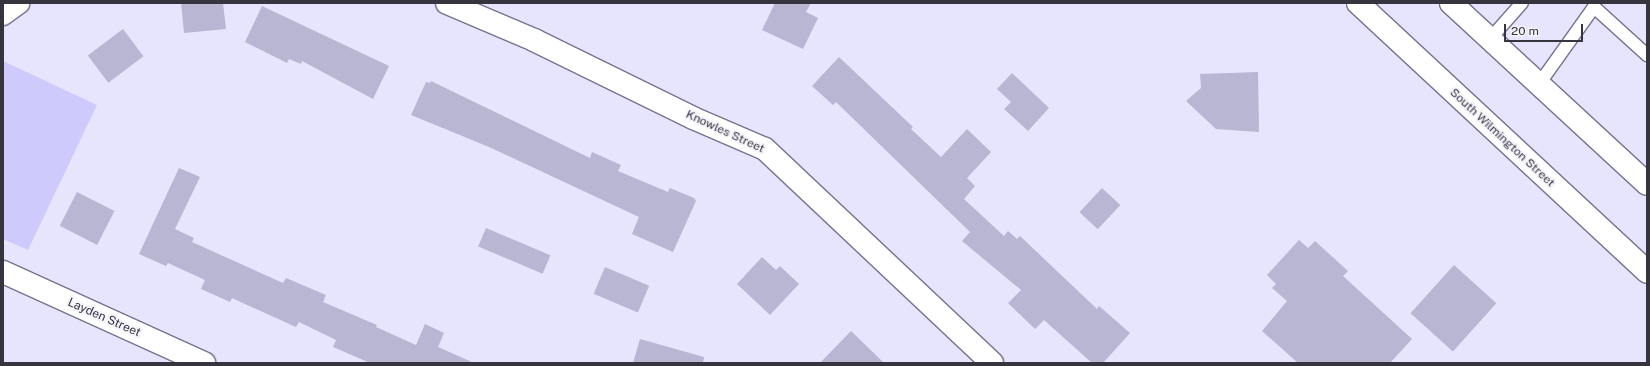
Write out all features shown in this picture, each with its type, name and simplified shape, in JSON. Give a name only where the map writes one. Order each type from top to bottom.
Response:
[{"type":"street","points":[[3,14],[18,3]]},
{"type":"street","name":"Knowles Street","points":[[447,3],[534,40],[693,118],[765,149],[992,363]]},
{"type":"street","name":"South Wilmington Street","points":[[1358,3],[1647,272]]},
{"type":"street","points":[[1451,3],[1647,184]]},
{"type":"street","name":"Layden Street","points":[[3,272],[204,363]]},
{"type":"lane","points":[[1490,39],[1522,3]]},
{"type":"lane","points":[[1539,84],[1596,5],[1647,55]]},
{"type":"shaded area","points":[[3,61],[97,105],[28,250],[3,239]]},
{"type":"building","points":[[181,3],[223,3],[226,29],[184,33]]},
{"type":"building","points":[[775,3],[811,3],[806,12],[818,18],[803,49],[762,30]]},
{"type":"building","points":[[262,6],[389,66],[373,99],[302,61],[301,64],[289,59],[287,63],[245,42]]},
{"type":"building","points":[[123,29],[143,56],[108,83],[88,55]]},
{"type":"building","points":[[839,57],[913,127],[911,129],[941,157],[967,129],[991,152],[967,178],[975,186],[964,199],[1004,236],[1008,231],[1017,239],[1020,236],[1097,309],[1099,306],[1130,333],[1103,363],[1092,363],[1044,320],[1035,329],[1008,303],[1021,290],[962,241],[970,232],[836,102],[833,105],[812,86]]},
{"type":"building","points":[[1258,72],[1259,132],[1216,129],[1186,101],[1201,88],[1200,74]]},
{"type":"building","points":[[1012,73],[1049,108],[1028,131],[1004,109],[1011,102],[997,89]]},
{"type":"building","points":[[431,81],[590,158],[592,152],[621,165],[618,171],[668,192],[670,188],[694,198],[696,201],[673,252],[632,234],[639,217],[489,147],[411,115],[426,82],[430,83]]},
{"type":"building","points":[[179,168],[200,177],[175,229],[194,238],[192,242],[283,283],[286,278],[326,295],[323,302],[377,325],[376,327],[416,345],[425,324],[444,333],[438,347],[474,363],[370,363],[333,347],[336,340],[299,322],[296,327],[232,298],[230,302],[201,289],[205,280],[168,263],[166,266],[139,254]]},
{"type":"building","points":[[1102,188],[1120,205],[1098,229],[1079,212]]},
{"type":"building","points":[[77,192],[114,211],[97,245],[60,226]]},
{"type":"building","points":[[486,228],[550,255],[543,274],[478,246]]},
{"type":"building","points":[[1299,240],[1308,248],[1315,241],[1348,271],[1343,276],[1412,339],[1390,363],[1298,363],[1262,331],[1287,301],[1272,288],[1276,284],[1267,275]]},
{"type":"building","points":[[762,257],[776,270],[780,266],[799,284],[770,315],[737,284]]},
{"type":"building","points":[[1454,265],[1496,303],[1453,351],[1411,313]]},
{"type":"building","points":[[605,267],[649,286],[638,312],[594,294]]},
{"type":"building","points":[[851,331],[884,363],[820,363]]},
{"type":"building","points":[[640,339],[704,357],[703,363],[633,363]]}]
